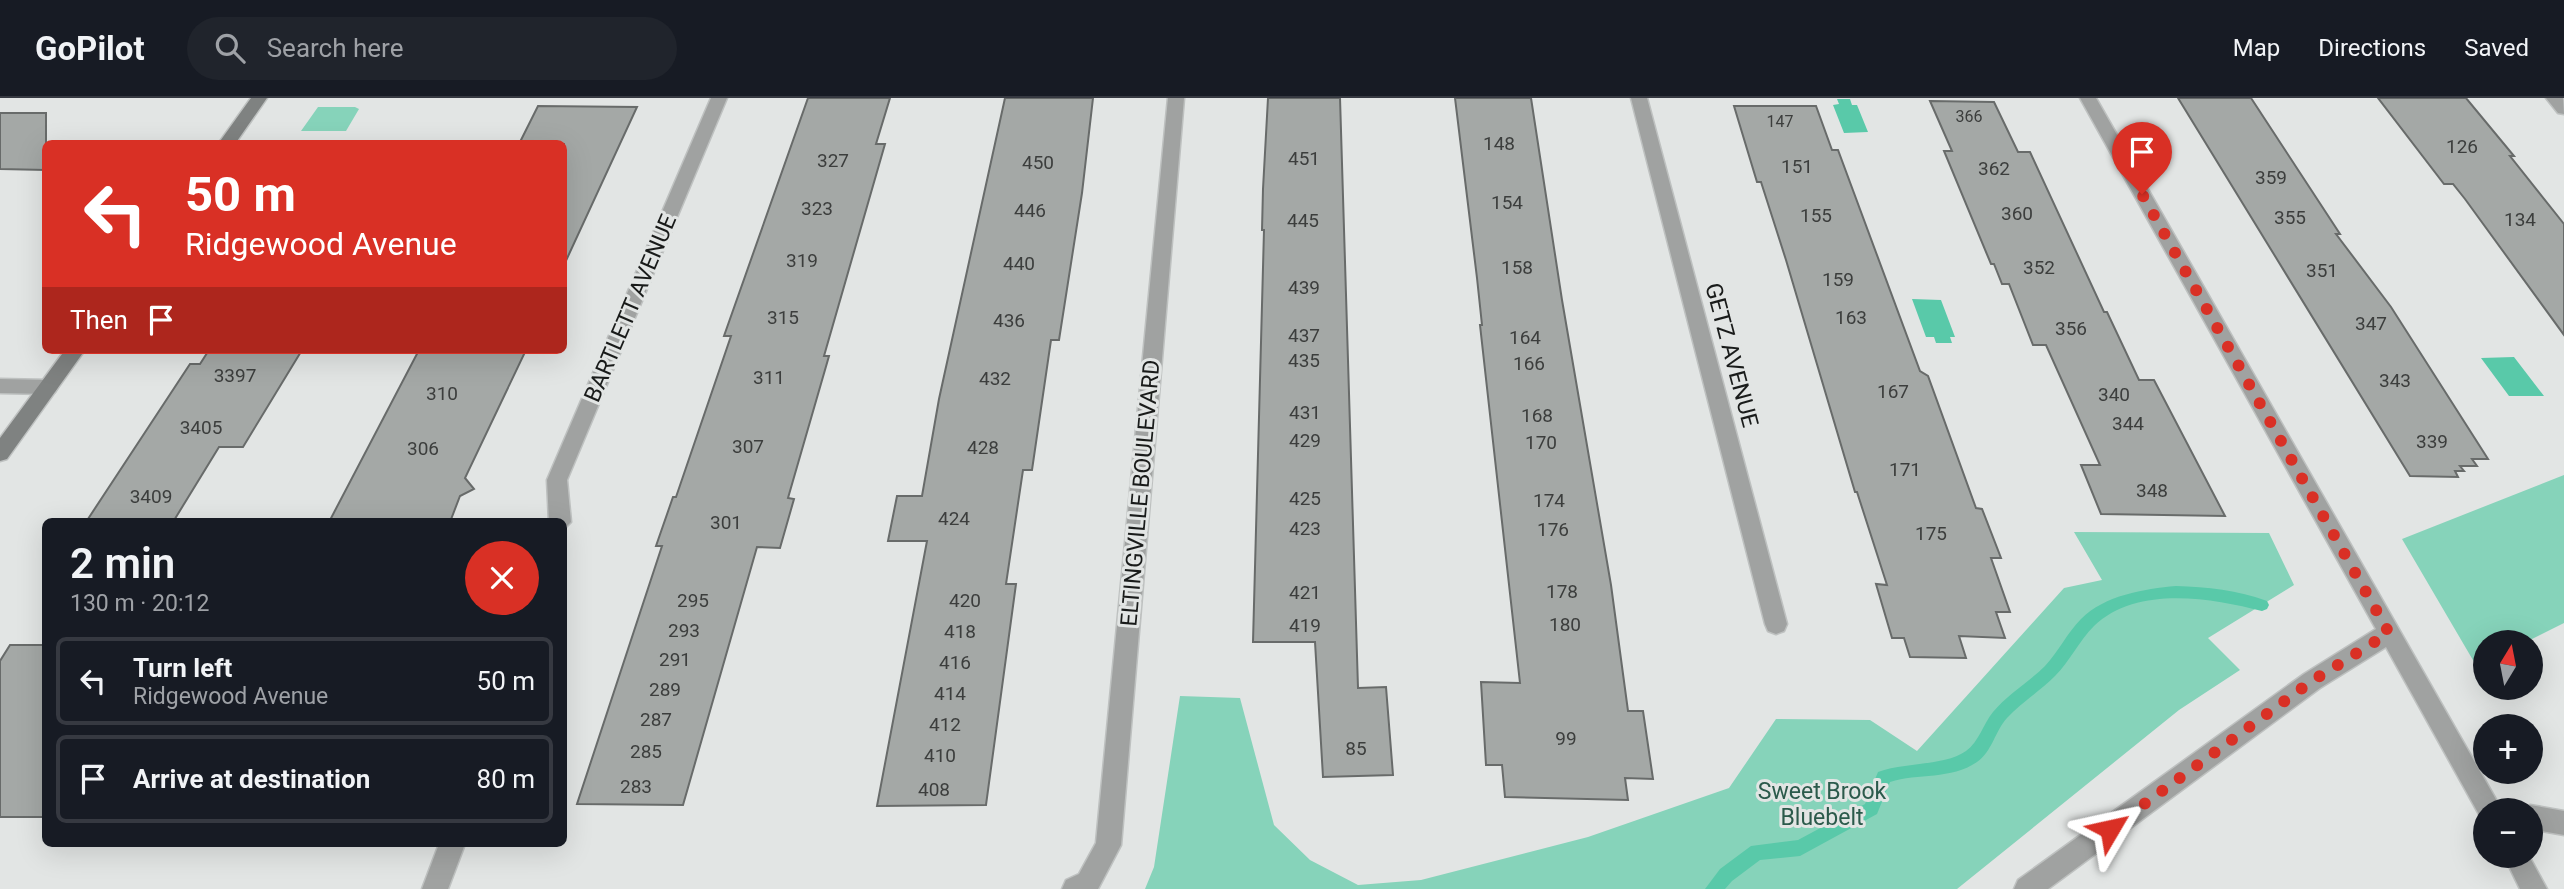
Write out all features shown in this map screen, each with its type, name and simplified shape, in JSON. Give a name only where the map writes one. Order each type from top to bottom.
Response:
[{"type":"main road","points":[[229,140],[259,98]]},
{"type":"main road","points":[[0,453],[72,354]]},
{"type":"street","name":"BARTLETT AVENUE","points":[[560,518],[557,480],[719,98]]},
{"type":"street","name":"ELTINGVILLE BOULEVARD","points":[[1082,886],[1108,845],[1176,98]]},
{"type":"street","name":"GETZ AVENUE","points":[[1639,98],[1776,624]]},
{"type":"street","points":[[2088,98],[2484,798]]},
{"type":"street","points":[[2554,98],[2564,109]]},
{"type":"street","points":[[0,386],[48,387]]},
{"type":"street","points":[[2027,889],[2312,681],[2389,633]]},
{"type":"street","points":[[2543,819],[2564,823]]},
{"type":"street","points":[[435,889],[451,847]]},
{"type":"street","points":[[2523,868],[2534,889]]},
{"type":"green space","points":[[318,107],[359,109],[346,131],[301,131]]},
{"type":"green space","points":[[2564,475],[2564,623],[2543,634],[2543,630],[2473,630],[2473,660],[2402,539]]},
{"type":"green space","name":"Sweet Brook Bluebelt","points":[[2074,532],[2269,533],[2294,585],[2208,638],[2240,670],[2179,710],[1957,889],[1145,889],[1154,867],[1180,696],[1240,698],[1274,825],[1310,860],[1358,885],[1421,880],[1588,837],[1729,788],[1776,719],[1870,720],[1917,751],[2064,588],[2102,580]]},
{"type":"shaded area","points":[[1837,99],[1850,99],[1852,105],[1857,105],[1868,132],[1844,133],[1833,105],[1839,104]]},
{"type":"shaded area","points":[[1912,299],[1941,300],[1955,337],[1950,337],[1952,343],[1936,343],[1934,337],[1926,337]]},
{"type":"shaded area","points":[[2514,357],[2544,396],[2509,396],[2481,358]]},
{"type":"building","points":[[808,98],[890,98],[876,144],[885,144],[824,356],[829,356],[788,498],[794,499],[780,548],[757,547],[683,805],[577,804],[662,546],[656,546],[673,497],[676,497],[731,336],[724,336]]},
{"type":"building","points":[[1005,98],[1093,98],[1082,193],[1059,340],[1051,340],[1032,470],[1023,470],[1006,584],[1016,584],[986,805],[877,806],[927,541],[888,541],[897,496],[922,496],[939,399]]},
{"type":"building","points":[[1268,98],[1340,98],[1358,688],[1386,687],[1393,775],[1323,777],[1315,642],[1253,642],[1263,189]]},
{"type":"building","points":[[1455,98],[1531,98],[1562,300],[1611,585],[1628,711],[1643,711],[1653,779],[1625,778],[1628,800],[1505,797],[1502,765],[1486,765],[1481,682],[1520,683]]},
{"type":"building","points":[[2178,98],[2251,98],[2340,234],[2336,234],[2391,307],[2488,459],[2472,459],[2477,466],[2460,466],[2464,471],[2455,471],[2458,477],[2410,476]]},
{"type":"building","points":[[2378,98],[2466,98],[2514,156],[2510,156],[2564,224],[2564,335],[2465,199],[2453,184],[2444,184]]},
{"type":"building","points":[[1930,101],[1994,102],[2018,152],[2030,152],[2104,312],[2107,312],[2139,380],[2154,380],[2225,516],[2101,514],[2081,465],[2100,465],[2046,345],[2033,345],[2009,284],[2002,284],[1994,264],[1991,264],[1944,151],[1952,151]]},
{"type":"building","points":[[538,106],[637,107],[567,259],[567,140],[521,140]]},
{"type":"building","points":[[1734,106],[1816,106],[1832,150],[1838,150],[1920,371],[1928,376],[1976,508],[1982,509],[2001,558],[1991,558],[2010,612],[1996,612],[2005,638],[1959,636],[1966,658],[1910,657],[1904,638],[1892,638],[1876,584],[1887,585],[1855,492],[1786,260],[1761,182],[1757,182]]},
{"type":"building","points":[[0,113],[46,113],[42,170],[0,169]]},
{"type":"building","points":[[206,354],[300,354],[243,447],[219,447],[175,518],[89,518],[190,364],[200,364]]},
{"type":"building","points":[[417,354],[524,354],[465,478],[474,489],[460,496],[452,518],[331,518]]},
{"type":"building","points":[[10,645],[42,645],[42,817],[0,817],[0,661]]},
{"type":"waterway","points":[[1714,889],[1726,875],[1757,852],[1800,848],[1871,809],[1884,777],[1905,771],[1951,766],[1971,757],[1980,748],[2001,714],[2049,672],[2093,618],[2112,607],[2154,594],[2176,592],[2219,595],[2262,605]]},
{"type":"route","points":[[2110,829],[2312,681],[2389,633],[2142,194]]}]
